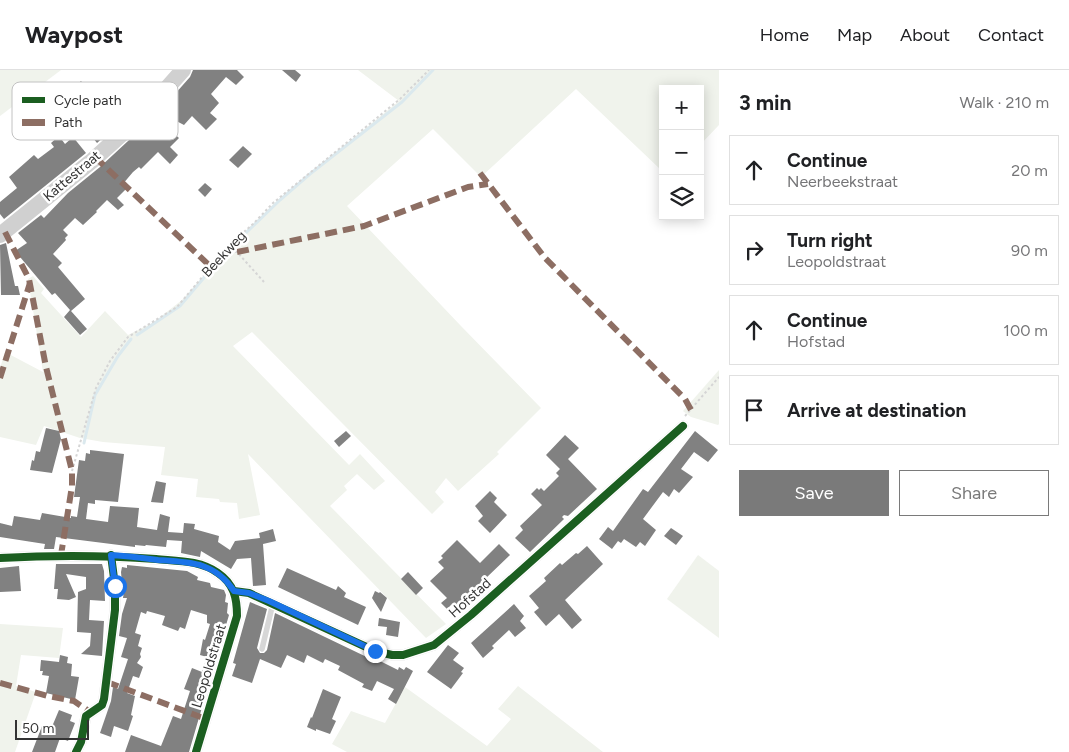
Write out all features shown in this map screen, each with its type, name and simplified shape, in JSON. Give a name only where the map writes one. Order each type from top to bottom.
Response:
[{"type":"main road","name":"Kattestraat","points":[[172,82],[183,70]]},
{"type":"main road","name":"Kattestraat","points":[[0,235],[115,140]]},
{"type":"street","name":"Hofstad","points":[[234,591],[249,593],[273,603],[375,651],[403,655],[434,645],[471,615],[684,426]]},
{"type":"street","points":[[0,558],[111,555],[189,562],[206,566],[228,581],[234,591]]},
{"type":"street","points":[[76,752],[81,742],[86,716],[102,705],[104,699],[114,610],[115,586],[111,555]]},
{"type":"street","name":"Leopoldstraat","points":[[196,752],[234,630],[237,616],[237,600],[234,591]]},
{"type":"lane","points":[[262,649],[273,603]]},
{"type":"path","points":[[224,251],[237,252],[264,282]]},
{"type":"path","points":[[684,426],[685,417],[719,377]]},
{"type":"shaded area","points":[[0,70],[61,70],[45,82],[12,82],[12,107],[0,116]]},
{"type":"shaded area","points":[[358,70],[719,70],[719,125],[704,141],[704,85],[659,85],[659,168],[576,89],[481,177],[433,129],[347,206],[541,408],[497,452],[499,454],[458,491],[446,478],[435,492],[444,502],[432,514],[252,332],[233,346],[349,465],[360,454],[385,481],[374,490],[357,474],[344,486],[347,490],[330,506],[446,624],[426,638],[248,454],[260,515],[239,519],[237,503],[196,497],[198,479],[161,475],[165,447],[103,442],[80,438],[44,426],[36,445],[0,437],[0,368],[5,352],[43,372],[28,279],[33,276],[44,289],[41,293],[81,337],[105,311],[128,335],[154,322],[182,300],[228,248],[280,198],[399,101]]},
{"type":"shaded area","points":[[719,370],[718,425],[691,417],[683,411]]},
{"type":"shaded area","points":[[698,555],[719,571],[719,638],[667,599]]},
{"type":"shaded area","points":[[0,624],[63,628],[59,658],[21,655],[16,686],[36,692],[15,752],[0,752]]},
{"type":"shaded area","points":[[518,686],[603,752],[347,752],[332,744],[351,711],[385,723],[405,687],[487,746],[511,719],[498,709]]},
{"type":"building","points":[[193,70],[237,70],[244,77],[236,85],[226,77],[211,94],[219,103],[210,113],[217,119],[206,130],[192,116],[184,125],[178,122],[178,91],[190,77]]},
{"type":"building","points":[[282,70],[295,70],[301,75],[296,82]]},
{"type":"building","points":[[54,140],[62,140],[65,144],[70,140],[75,140],[86,153],[4,219],[0,214],[0,202],[17,188],[9,177],[34,155],[38,159],[54,147],[51,143]]},
{"type":"building","points":[[129,140],[177,140],[170,147],[178,155],[170,164],[158,152],[141,169],[139,167],[133,172],[122,185],[126,189],[117,198],[124,205],[118,210],[107,200],[83,225],[75,218],[63,230],[68,235],[65,238],[66,240],[53,254],[62,263],[58,267],[85,299],[71,311],[87,329],[80,335],[64,317],[70,310],[55,293],[52,295],[15,251],[27,243],[18,233],[41,215],[44,218],[68,193]]},
{"type":"building","points":[[243,146],[252,154],[238,168],[229,160]]},
{"type":"building","points":[[205,183],[212,189],[205,197],[198,190]]},
{"type":"building","points":[[6,243],[15,286],[18,286],[20,295],[1,295],[0,245]]},
{"type":"building","points":[[46,428],[59,431],[61,439],[52,473],[30,470],[36,451],[40,452]]},
{"type":"building","points":[[346,431],[351,436],[339,447],[334,441]]},
{"type":"building","points":[[695,431],[718,450],[708,462],[694,452],[681,469],[693,477],[679,493],[674,489],[669,497],[663,492],[643,519],[656,530],[645,546],[640,542],[636,547],[624,539],[621,543],[618,541],[612,549],[599,539],[608,527],[613,531],[643,489],[648,492]]},
{"type":"building","points":[[565,435],[579,448],[568,459],[597,489],[568,516],[564,515],[562,517],[564,519],[530,552],[515,538],[523,530],[520,526],[542,505],[531,494],[537,488],[539,490],[541,488],[544,491],[559,476],[556,473],[560,469],[546,455]]},
{"type":"building","points":[[90,450],[124,454],[118,502],[95,500],[95,504],[88,503],[86,519],[108,522],[110,506],[139,508],[137,527],[157,530],[160,514],[170,517],[168,532],[183,533],[184,523],[195,524],[194,529],[219,536],[218,542],[230,550],[235,541],[260,538],[259,533],[273,529],[276,541],[263,544],[266,585],[253,586],[251,558],[237,559],[231,569],[201,551],[200,557],[181,553],[182,541],[167,540],[166,547],[135,545],[135,547],[56,537],[54,549],[44,549],[45,544],[0,537],[0,523],[12,526],[14,516],[40,520],[42,513],[71,518],[71,516],[77,517],[80,497],[74,497],[79,460],[85,461],[86,453],[90,454]]},
{"type":"building","points":[[156,481],[166,483],[163,503],[151,502]]},
{"type":"building","points":[[490,491],[497,498],[494,502],[507,515],[490,533],[478,521],[483,516],[475,506]]},
{"type":"building","points":[[671,528],[683,536],[676,545],[664,536]]},
{"type":"building","points":[[457,540],[480,563],[499,544],[510,555],[461,602],[466,608],[460,614],[451,605],[447,609],[441,603],[447,598],[430,581],[444,568],[438,562],[443,558],[441,556]]},
{"type":"building","points":[[587,546],[603,564],[565,600],[582,620],[572,629],[559,614],[546,626],[534,612],[539,608],[529,596],[546,581],[544,578],[560,563],[562,565]]},
{"type":"building","points":[[56,564],[102,564],[105,601],[90,600],[89,620],[104,621],[102,656],[81,654],[90,646],[91,633],[77,632],[78,592],[86,589],[86,577],[66,574],[76,597],[69,600],[57,599],[58,589],[54,589]]},
{"type":"building","points":[[127,565],[187,571],[198,577],[197,580],[210,583],[211,587],[224,590],[226,595],[225,602],[228,603],[227,613],[229,615],[189,752],[125,752],[131,735],[161,746],[173,716],[181,719],[190,691],[184,689],[192,668],[202,672],[207,657],[200,655],[203,639],[205,640],[210,624],[207,623],[207,615],[191,610],[185,629],[180,627],[178,631],[162,625],[165,616],[147,611],[146,614],[141,612],[135,633],[141,635],[138,646],[142,648],[141,657],[137,663],[143,667],[139,678],[133,676],[127,693],[135,696],[131,715],[133,716],[128,731],[114,726],[111,737],[100,733],[111,701],[113,687],[118,689],[128,659],[121,657],[127,638],[119,636],[122,614],[127,598],[123,598],[125,584],[122,584],[121,572],[122,567],[127,568]]},
{"type":"building","points":[[19,566],[21,591],[0,592],[0,568]]},
{"type":"building","points":[[287,568],[336,590],[338,586],[346,593],[344,597],[366,607],[358,625],[278,587]]},
{"type":"building","points":[[408,572],[423,588],[416,595],[401,579]]},
{"type":"building","points":[[375,591],[380,592],[387,598],[381,612],[372,598]]},
{"type":"building","points":[[250,602],[267,609],[257,648],[260,653],[264,653],[267,650],[275,613],[375,661],[376,659],[398,670],[399,667],[404,670],[406,667],[413,671],[396,704],[388,699],[394,689],[377,681],[372,691],[362,687],[364,684],[338,670],[340,666],[325,659],[323,663],[307,655],[304,663],[287,655],[281,668],[260,659],[252,683],[232,676],[236,664],[233,663]]},
{"type":"building","points":[[514,604],[524,616],[520,621],[526,628],[515,637],[509,630],[492,646],[494,648],[483,658],[471,643]]},
{"type":"building","points":[[379,618],[400,622],[398,637],[386,635],[387,627],[378,626]]},
{"type":"building","points":[[448,645],[459,653],[453,660],[464,668],[461,672],[463,673],[451,689],[427,672]]},
{"type":"building","points":[[60,655],[68,657],[67,663],[72,664],[71,676],[79,677],[75,700],[46,693],[49,676],[42,675],[43,671],[40,671],[41,660],[59,662]]},
{"type":"building","points":[[323,689],[341,697],[332,719],[336,721],[330,734],[307,727]]},
{"type":"building","points":[[59,710],[72,715],[70,721],[75,723],[68,741],[60,738],[55,752],[32,752],[42,726],[51,729]]},
{"type":"waterway","points":[[137,335],[180,306],[224,254],[280,200],[402,102],[433,70]]},
{"type":"waterway","points":[[84,443],[95,395],[118,356],[131,339]]},
{"type":"marked path","points":[[95,157],[211,267]]},
{"type":"marked path","points":[[480,173],[545,258],[685,399],[691,410]]},
{"type":"marked path","points":[[237,252],[364,226],[468,187],[488,184]]},
{"type":"marked path","points":[[5,232],[29,279],[46,367],[72,471],[72,486],[61,555]]},
{"type":"marked path","points":[[0,378],[30,283]]},
{"type":"marked path","points":[[107,682],[206,719]]},
{"type":"marked path","points":[[0,683],[74,701],[90,712]]},
{"type":"cycle path","points":[[234,591],[249,593],[375,651],[392,655],[403,655],[434,645],[471,615],[683,426]]},
{"type":"cycle path","points":[[76,752],[81,742],[86,716],[102,705],[104,699],[115,610],[115,586],[111,555]]},
{"type":"cycle path","points":[[0,558],[97,556],[180,561],[196,563],[211,569],[223,577],[233,592],[237,616],[196,752]]},
{"type":"route","points":[[115,586],[111,555],[189,562],[206,566],[228,581],[234,591],[249,593],[269,601],[375,651]]}]
